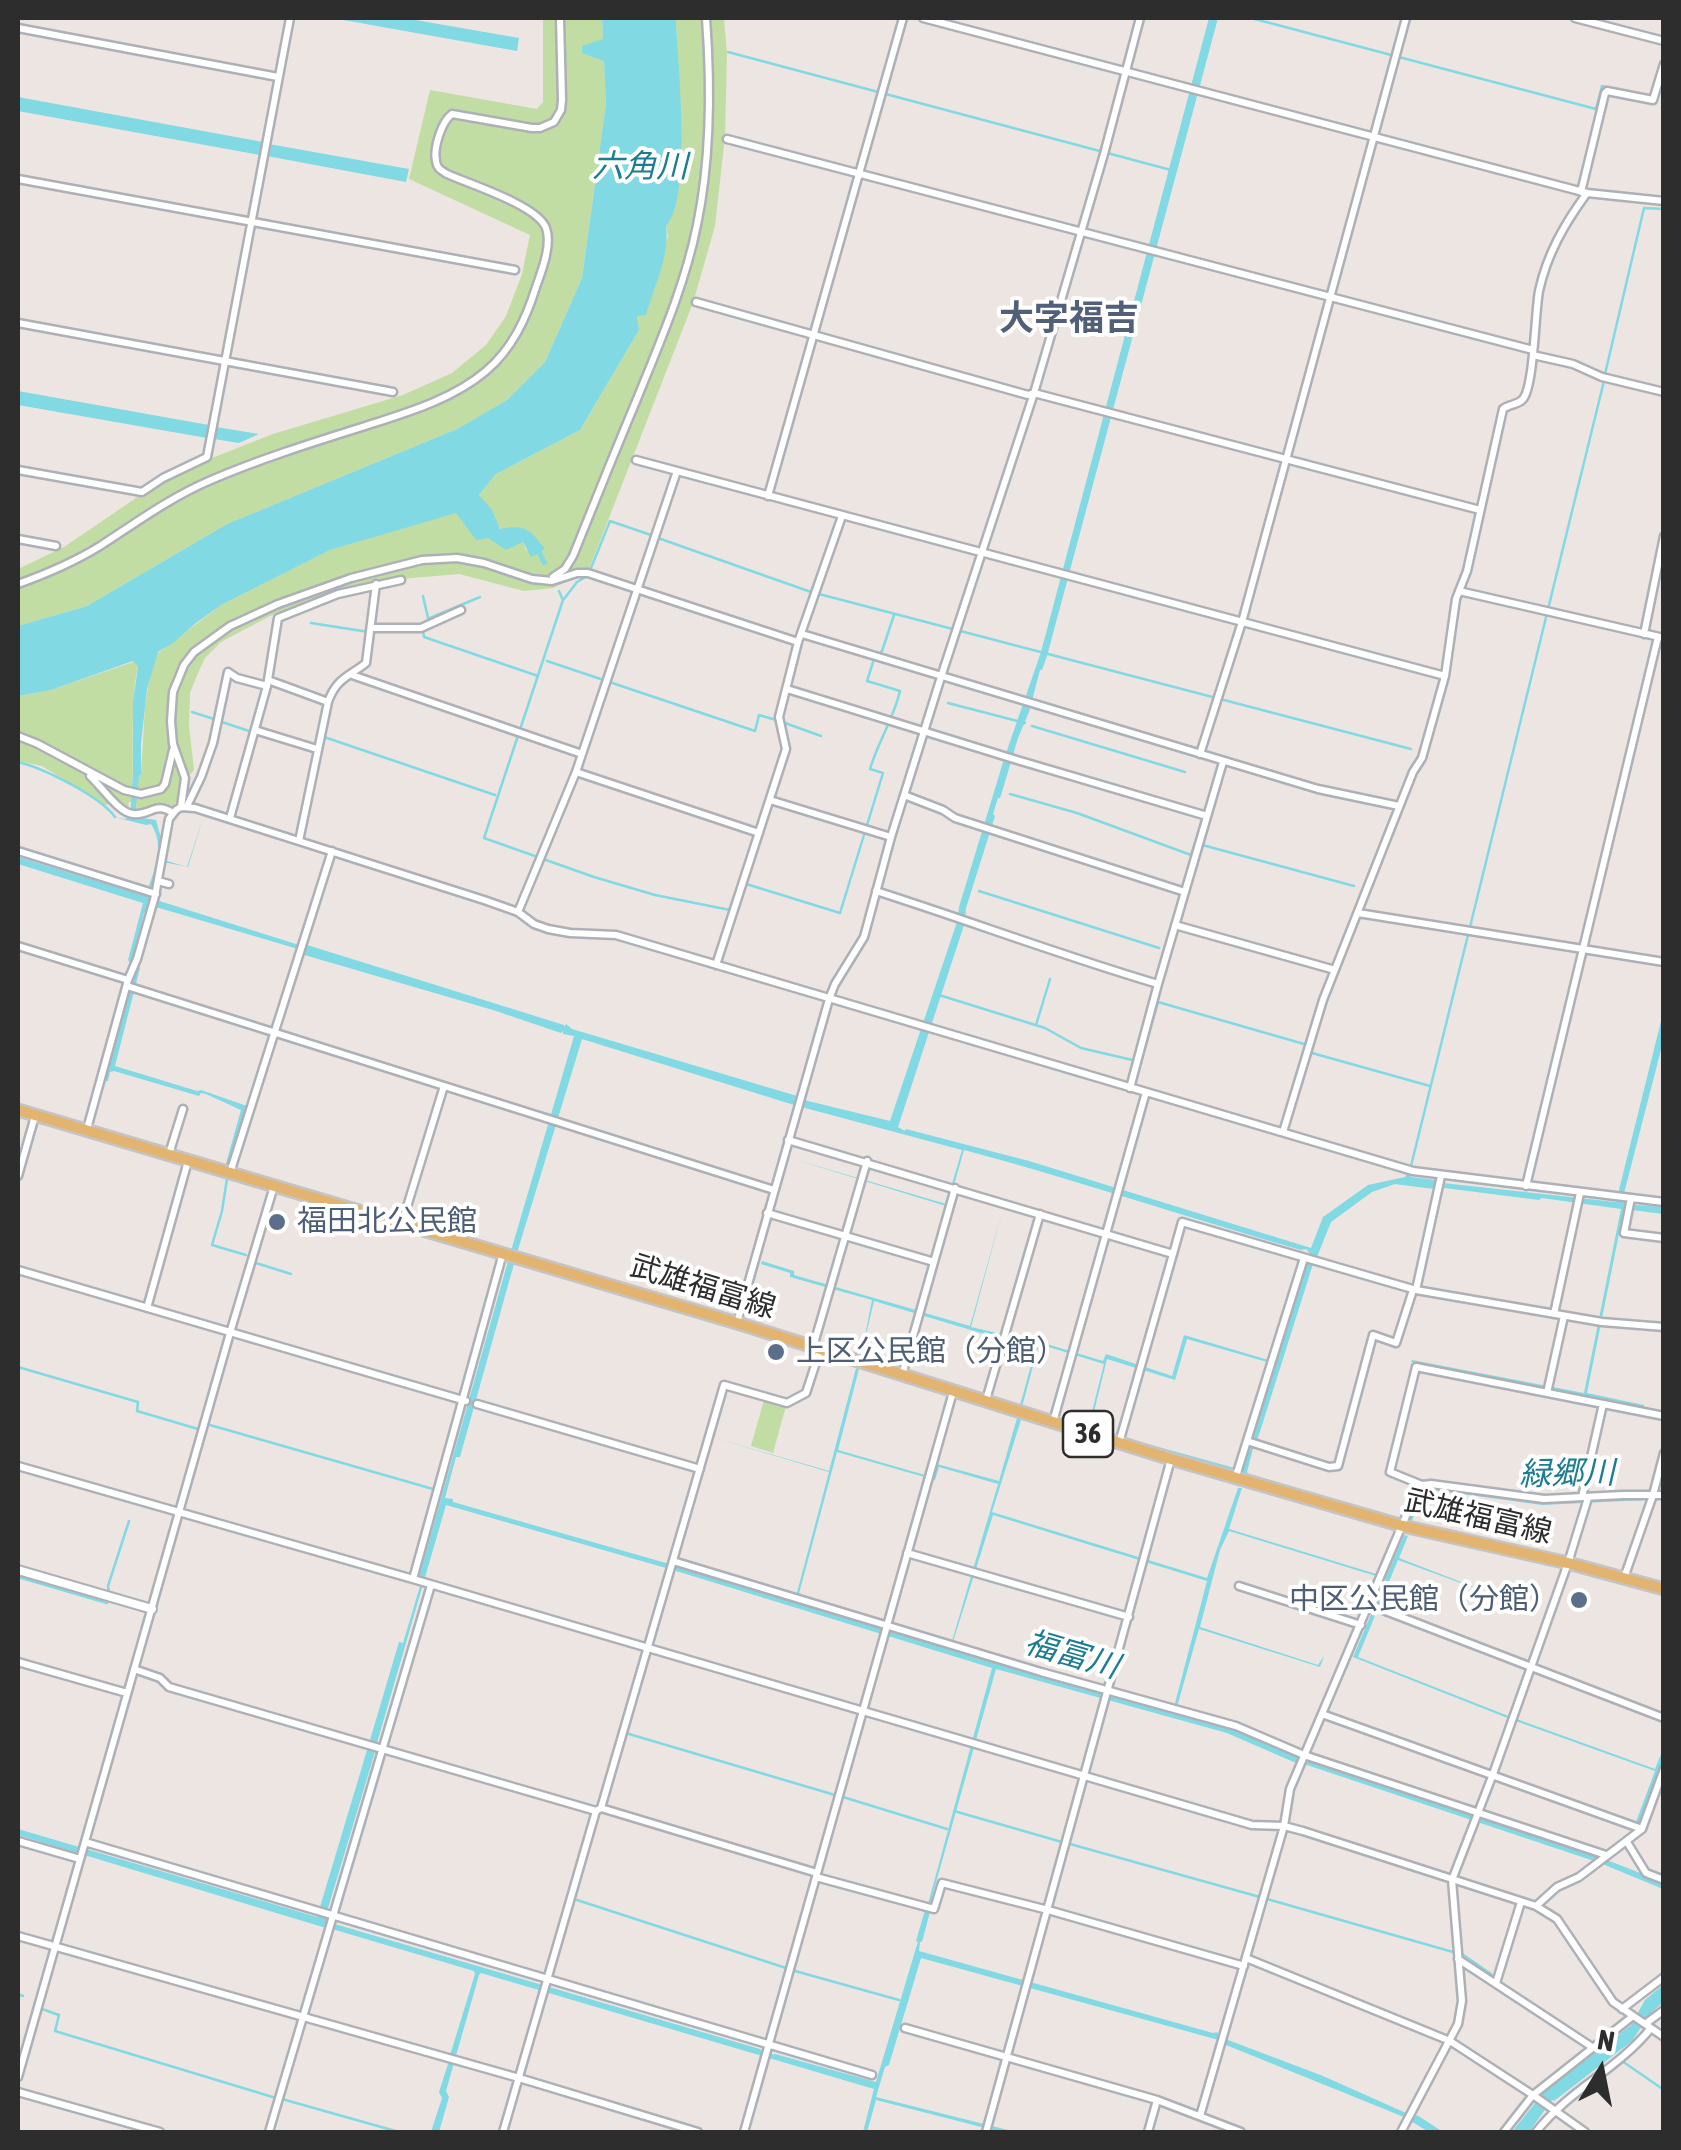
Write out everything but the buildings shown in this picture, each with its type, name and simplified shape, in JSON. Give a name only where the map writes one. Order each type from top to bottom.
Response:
[{"type":"main road","name":"武雄福富線","points":[[18,1110],[737,1323],[1120,1440],[1171,1460],[1237,1474],[1664,1589]]},
{"type":"street","points":[[18,470],[142,492],[207,458],[290,18]]},
{"type":"street","points":[[18,584],[70,563],[176,496],[208,481],[433,402],[488,370],[523,322],[541,272],[547,232],[538,218],[524,208],[439,168],[436,155],[442,123],[452,114],[532,128],[547,126],[558,118],[562,100],[560,18]]},
{"type":"street","points":[[547,580],[565,569],[573,556],[670,318],[691,252],[706,149],[706,18]]},
{"type":"street","points":[[768,496],[903,18]]},
{"type":"street","points":[[923,18],[1584,192],[1664,201]]},
{"type":"street","points":[[737,1323],[829,999],[864,937],[904,795],[1034,393],[1140,18]]},
{"type":"street","points":[[1200,754],[1242,622],[1406,18]]},
{"type":"street","points":[[1575,18],[1664,41]]},
{"type":"street","points":[[18,28],[278,77]]},
{"type":"street","points":[[1283,1132],[1334,970],[1422,758],[1445,676],[1456,599],[1467,571],[1503,409],[1524,398],[1539,290],[1553,246],[1584,192],[1605,93],[1654,99],[1664,64]]},
{"type":"street","points":[[727,139],[1330,298],[1664,392]]},
{"type":"street","points":[[18,179],[515,270]]},
{"type":"street","points":[[696,302],[1028,395],[1034,393],[1480,510]]},
{"type":"street","points":[[18,323],[393,392]]},
{"type":"street","points":[[636,460],[1445,676]]},
{"type":"street","points":[[518,912],[576,772],[677,471]]},
{"type":"street","points":[[716,965],[786,749],[779,717],[798,642],[842,516]]},
{"type":"street","points":[[1644,634],[1664,536]]},
{"type":"street","points":[[18,539],[56,546]]},
{"type":"street","points":[[18,736],[124,790],[151,792],[165,784],[173,756],[171,706],[177,678],[184,665],[209,640],[252,614],[351,578],[438,558],[484,563],[527,578],[552,581],[577,573],[588,574],[798,642]]},
{"type":"street","points":[[230,818],[268,684],[278,618],[338,594],[401,580]]},
{"type":"street","points":[[300,841],[328,702],[338,682],[354,675],[366,663],[376,584]]},
{"type":"street","points":[[1459,591],[1661,638],[1526,1186]]},
{"type":"street","points":[[371,631],[421,628],[461,610]]},
{"type":"street","points":[[802,634],[1223,762],[1318,789],[1400,806]]},
{"type":"street","points":[[86,1130],[152,909],[166,829],[173,813],[184,806],[201,777],[228,672],[237,678],[328,702]]},
{"type":"street","points":[[354,675],[582,754]]},
{"type":"street","points":[[787,689],[1207,816]]},
{"type":"street","points":[[254,732],[316,752]]},
{"type":"street","points":[[173,744],[185,778],[184,806]]},
{"type":"street","points":[[1130,1088],[1223,762]]},
{"type":"street","points":[[77,766],[105,789],[119,808],[132,814],[158,808],[173,813]]},
{"type":"street","points":[[576,772],[760,834]]},
{"type":"street","points":[[904,795],[956,818],[1185,892]]},
{"type":"street","points":[[770,800],[891,837]]},
{"type":"street","points":[[184,806],[518,912],[534,924],[570,932],[616,935],[1410,1170],[1441,1178],[1526,1186],[1580,1198],[1664,1202]]},
{"type":"street","points":[[230,1172],[332,850]]},
{"type":"street","points":[[18,851],[155,895]]},
{"type":"street","points":[[158,881],[169,884]]},
{"type":"street","points":[[876,891],[1158,984]]},
{"type":"street","points":[[1358,913],[1664,962]]},
{"type":"street","points":[[1176,925],[1334,970]]},
{"type":"street","points":[[18,946],[130,986],[774,1190]]},
{"type":"street","points":[[402,1223],[444,1086]]},
{"type":"street","points":[[1053,1419],[1146,1092]]},
{"type":"street","points":[[169,1155],[184,1109]]},
{"type":"street","points":[[18,1176],[35,1116]]},
{"type":"street","points":[[788,1140],[1174,1254]]},
{"type":"street","points":[[147,1308],[188,1161]]},
{"type":"street","points":[[503,2132],[724,1385],[786,1403],[806,1393],[829,1287],[867,1162]]},
{"type":"street","points":[[1251,1443],[1328,1467],[1338,1466],[1373,1336],[1396,1343],[1414,1290],[1441,1178]]},
{"type":"street","points":[[18,2077],[274,1186]]},
{"type":"street","points":[[902,1376],[952,1188]]},
{"type":"street","points":[[1554,1314],[1580,1198]]},
{"type":"street","points":[[1626,1199],[1624,1233],[1664,1238]]},
{"type":"street","points":[[768,1213],[931,1262]]},
{"type":"street","points":[[986,1402],[1040,1214]]},
{"type":"street","points":[[1120,1440],[1182,1222],[1414,1290],[1564,1316],[1664,1327]]},
{"type":"street","points":[[269,2132],[422,1582],[464,1400],[509,1255]]},
{"type":"street","points":[[1237,1474],[1251,1443],[1308,1259]]},
{"type":"street","points":[[18,1270],[464,1400]]},
{"type":"street","points":[[1548,1389],[1564,1316]]},
{"type":"street","points":[[1654,1495],[1544,1499],[1422,1485],[1390,1472],[1416,1367],[1548,1389],[1664,1416]]},
{"type":"street","points":[[744,2132],[953,1392]]},
{"type":"street","points":[[478,1404],[700,1469]]},
{"type":"street","points":[[1402,2132],[1461,2014],[1452,1880],[1568,1564],[1586,1499],[1603,1404]]},
{"type":"street","points":[[1624,1578],[1654,1495],[1664,1452]]},
{"type":"street","points":[[986,2129],[1171,1460]]},
{"type":"street","points":[[18,1466],[1252,1825],[1284,1826],[1536,1906],[1557,1919],[1613,2002],[1664,2037]]},
{"type":"street","points":[[1200,2116],[1284,1826],[1290,1789],[1361,1624],[1374,1607],[1382,1576],[1422,1485]]},
{"type":"street","points":[[907,1553],[1129,1617]]},
{"type":"street","points":[[673,1561],[886,1630],[951,1645],[1107,1695],[1236,1726],[1302,1758],[1604,1856]]},
{"type":"street","points":[[18,1570],[152,1609]]},
{"type":"street","points":[[1239,1586],[1361,1624]]},
{"type":"street","points":[[1374,1607],[1664,1718]]},
{"type":"street","points":[[18,1662],[127,1694]]},
{"type":"street","points":[[134,1670],[160,1678],[169,1687],[934,1909],[942,1882],[1245,1962],[1450,2041],[1585,2132]]},
{"type":"street","points":[[1322,1714],[1637,1827]]},
{"type":"street","points":[[1536,1906],[1557,1887],[1627,1842],[1664,1769]]},
{"type":"street","points":[[18,1841],[82,1851],[317,1911],[330,1919],[767,2052],[872,2075]]},
{"type":"street","points":[[1627,1842],[1646,1873],[1664,1880]]},
{"type":"street","points":[[1496,1984],[1521,1902]]},
{"type":"street","points":[[18,1936],[698,2132]]},
{"type":"street","points":[[1458,1959],[1592,2048]]},
{"type":"street","points":[[1622,2009],[1664,1976]]},
{"type":"street","points":[[1536,2132],[1551,2108],[1635,2048],[1648,2026],[1664,2010]]},
{"type":"street","points":[[1504,2132],[1535,2096],[1634,2016]]},
{"type":"street","points":[[18,2027],[31,2032]]},
{"type":"street","points":[[905,2028],[1157,2100],[1241,2132]]},
{"type":"street","points":[[18,2092],[160,2132]]},
{"type":"street","points":[[1148,2132],[1157,2100]]},
{"type":"green space","points":[[543,18],[602,18],[603,39],[583,53],[604,60],[606,104],[582,278],[545,362],[507,400],[457,429],[227,524],[87,606],[18,626],[18,569],[64,547],[164,479],[273,434],[403,395],[452,373],[486,345],[506,316],[522,274],[530,235],[409,179],[430,90],[537,109],[543,102]]},
{"type":"green space","points":[[676,18],[724,18],[725,136],[715,226],[693,303],[589,569],[553,588],[524,591],[459,574],[377,581],[270,616],[221,642],[205,658],[190,693],[194,770],[182,784],[181,797],[174,805],[135,810],[136,803],[129,802],[128,810],[116,802],[105,805],[42,766],[18,761],[18,696],[51,690],[136,661],[132,794],[141,774],[145,707],[157,654],[221,605],[330,550],[456,512],[488,538],[523,542],[502,530],[479,495],[496,474],[580,430],[639,330],[637,316],[668,237],[666,226],[682,170]],"holes":[[[523,542],[539,551],[548,564],[526,550]]]},
{"type":"green space","points":[[764,1400],[786,1406],[773,1453],[751,1446]]},
{"type":"water","points":[[332,18],[404,18],[519,38],[517,51]]},
{"type":"water","name":"六角川","points":[[602,18],[676,18],[682,127],[679,187],[666,226],[664,260],[646,315],[637,316],[639,330],[580,430],[496,474],[479,495],[492,510],[500,529],[522,528],[535,537],[545,549],[541,551],[548,564],[543,565],[537,554],[531,557],[523,542],[506,550],[488,538],[476,540],[456,513],[330,550],[221,605],[196,623],[158,652],[147,689],[135,817],[156,820],[163,845],[161,859],[185,866],[158,861],[150,898],[804,1100],[890,1121],[1041,652],[1209,18],[1218,18],[1047,656],[998,798],[965,922],[898,1127],[1029,1161],[1311,1248],[1323,1217],[1368,1185],[1405,1177],[1407,1173],[1443,1183],[1616,1202],[1663,1013],[1663,1042],[1622,1201],[1663,1207],[1663,1214],[1624,1209],[1587,1393],[1644,1407],[1411,1362],[1584,1393],[1621,1209],[1395,1184],[1372,1192],[1331,1222],[1317,1257],[1312,1257],[1247,1472],[1407,1521],[1425,1487],[1593,1500],[1663,1494],[1646,1500],[1542,1505],[1426,1489],[1411,1524],[1019,1409],[1037,1343],[1008,1335],[1001,1339],[874,1301],[861,1356],[872,1300],[790,1277],[790,1273],[761,1264],[762,1261],[794,1271],[794,1275],[916,1310],[946,1206],[790,1158],[946,1204],[962,1150],[794,1105],[582,1039],[445,1498],[795,1600],[829,1472],[715,1438],[829,1471],[856,1368],[859,1369],[838,1450],[932,1477],[937,1464],[999,1481],[1017,1418],[1021,1420],[992,1512],[1207,1578],[1238,1488],[1242,1488],[1229,1529],[1386,1577],[1404,1535],[1408,1536],[1399,1558],[1518,1604],[1398,1560],[1358,1657],[1655,1769],[1663,1749],[1663,1759],[1636,1832],[1602,1858],[1663,1882],[1663,1889],[1600,1863],[1296,1763],[1227,1733],[996,1669],[919,1951],[1217,2032],[1220,2037],[1417,2115],[1443,2132],[1429,2132],[1404,2117],[1226,2042],[921,1958],[876,2097],[1016,2132],[1001,2132],[876,2100],[867,2132],[863,2132],[874,2089],[481,1973],[446,2091],[449,2097],[439,2132],[431,2132],[442,2098],[439,2092],[448,2056],[474,1971],[18,1835],[18,1829],[317,1917],[370,1750],[399,1642],[403,1643],[420,1586],[419,1577],[574,1036],[149,905],[132,961],[140,968],[115,1066],[247,1106],[229,1168],[225,1167],[241,1110],[206,1094],[199,1096],[114,1071],[104,1081],[136,972],[128,960],[143,903],[18,864],[18,857],[145,896],[157,860],[155,833],[151,824],[114,817],[130,816],[133,702],[138,666],[133,661],[51,690],[18,696],[18,626],[87,606],[227,524],[457,429],[507,400],[545,362],[582,278],[606,104],[604,61],[582,53],[582,46],[603,39]],"holes":[[[964,1150],[1306,1249],[1311,1255],[1275,1362],[1184,1335],[1172,1376],[1106,1354],[1103,1361],[1040,1340],[971,1327],[1003,1209],[970,1326],[918,1311]],[[1187,1339],[1274,1364],[1242,1470],[1090,1428],[1107,1359],[1175,1380]],[[1039,1344],[1104,1364],[1088,1427],[1022,1407]],[[837,1452],[935,1480],[939,1467],[998,1484],[950,1648],[797,1601]],[[446,1505],[992,1668],[876,2082],[328,1922],[326,1915]],[[993,1515],[1207,1581],[1173,1711],[951,1648]],[[1229,1531],[1386,1579],[1353,1657],[1655,1771],[1633,1830],[1599,1855],[1592,1854],[1300,1759],[1177,1707],[1199,1629],[1320,1667],[1324,1656],[1318,1665],[1200,1627],[1220,1550]]]},
{"type":"water","points":[[18,97],[263,142],[262,148],[269,144],[409,169],[406,182],[267,156],[267,151],[261,150],[260,155],[18,111]]},
{"type":"water","points":[[18,391],[209,425],[209,431],[216,427],[259,434],[239,443],[214,439],[214,434],[208,433],[207,438],[18,405]]},
{"type":"water","points":[[1663,1985],[1663,2002],[1632,2041],[1552,2100],[1529,2132],[1512,2132],[1543,2093],[1631,2025],[1645,2000]]},
{"type":"waterway","points":[[1251,18],[1596,109],[1602,86],[1623,91]]},
{"type":"waterway","points":[[728,52],[1171,170]]},
{"type":"waterway","points":[[1605,374],[1644,208],[1664,209]]},
{"type":"waterway","points":[[1470,927],[1604,381]]},
{"type":"waterway","points":[[591,568],[610,521],[651,535]]},
{"type":"waterway","points":[[658,538],[811,592]]},
{"type":"waterway","points":[[564,599],[587,576]]},
{"type":"waterway","points":[[559,591],[563,600],[484,838],[655,895],[730,910]]},
{"type":"waterway","points":[[819,594],[1411,749]]},
{"type":"waterway","points":[[423,596],[428,618]]},
{"type":"waterway","points":[[432,622],[430,618],[480,597]]},
{"type":"waterway","points":[[743,883],[840,913],[883,773],[870,769],[900,691],[867,681],[894,615]]},
{"type":"waterway","points":[[311,623],[369,632]]},
{"type":"waterway","points":[[370,657],[373,631]]},
{"type":"waterway","points":[[423,631],[424,637],[538,676]]},
{"type":"waterway","points":[[547,661],[755,731],[759,715],[776,720]]},
{"type":"waterway","points":[[948,703],[1025,723]]},
{"type":"waterway","points":[[192,712],[214,719]]},
{"type":"waterway","points":[[222,722],[252,732]]},
{"type":"waterway","points":[[785,723],[821,736]]},
{"type":"waterway","points":[[1032,726],[1185,772]]},
{"type":"waterway","points":[[321,754],[324,737],[495,795]]},
{"type":"waterway","points":[[279,741],[314,752]]},
{"type":"waterway","points":[[18,762],[70,784],[97,800],[115,817]]},
{"type":"waterway","points":[[1010,794],[1077,813],[1191,855],[1195,843],[1354,886]]},
{"type":"waterway","points":[[979,891],[1159,948]]},
{"type":"waterway","points":[[1410,1170],[1468,935]]},
{"type":"waterway","points":[[1036,1025],[1050,979]]},
{"type":"waterway","points":[[939,995],[1045,1028],[1081,1048],[1141,1062],[1158,1002],[1304,1044]]},
{"type":"waterway","points":[[1312,1053],[1430,1086]]},
{"type":"waterway","points":[[225,1177],[222,1211],[212,1245],[246,1255]]},
{"type":"waterway","points":[[256,1263],[291,1274]]},
{"type":"waterway","points":[[18,1367],[138,1402],[137,1411],[198,1429]]},
{"type":"waterway","points":[[210,1425],[433,1489]]},
{"type":"waterway","points":[[109,1592],[129,1521]]},
{"type":"waterway","points":[[18,1577],[107,1603]]},
{"type":"waterway","points":[[629,1734],[835,1795]]},
{"type":"waterway","points":[[843,1797],[947,1829]]},
{"type":"waterway","points":[[954,1811],[1062,1842]]},
{"type":"waterway","points":[[1070,1844],[1260,1897]]},
{"type":"waterway","points":[[1267,1899],[1453,1952]]},
{"type":"waterway","points":[[577,1900],[786,1968]]},
{"type":"waterway","points":[[1462,1954],[1491,1976]]},
{"type":"waterway","points":[[795,1971],[899,2000]]},
{"type":"waterway","points":[[1487,1982],[1516,2002]]},
{"type":"waterway","points":[[18,1994],[23,1996]]},
{"type":"waterway","points":[[42,2009],[59,2015],[55,2031],[276,2098]]},
{"type":"waterway","points":[[1622,2061],[1664,2090]]},
{"type":"waterway","points":[[18,2096],[145,2132]]},
{"type":"waterway","points":[[282,2099],[399,2132]]},
{"type":"place","name":"福田北公民館","points":[[277,1222]]},
{"type":"place","name":"上区公民館（分館）","points":[[776,1352]]},
{"type":"place","name":"中区公民館（分館）","points":[[1579,1600]]},
{"type":"district","name":"大字福吉","points":[[1069,319]]},
{"type":"water label","name":"緑郷川","points":[[1567,1474]]},
{"type":"water label","name":"福富川","points":[[1072,1655]]}]
